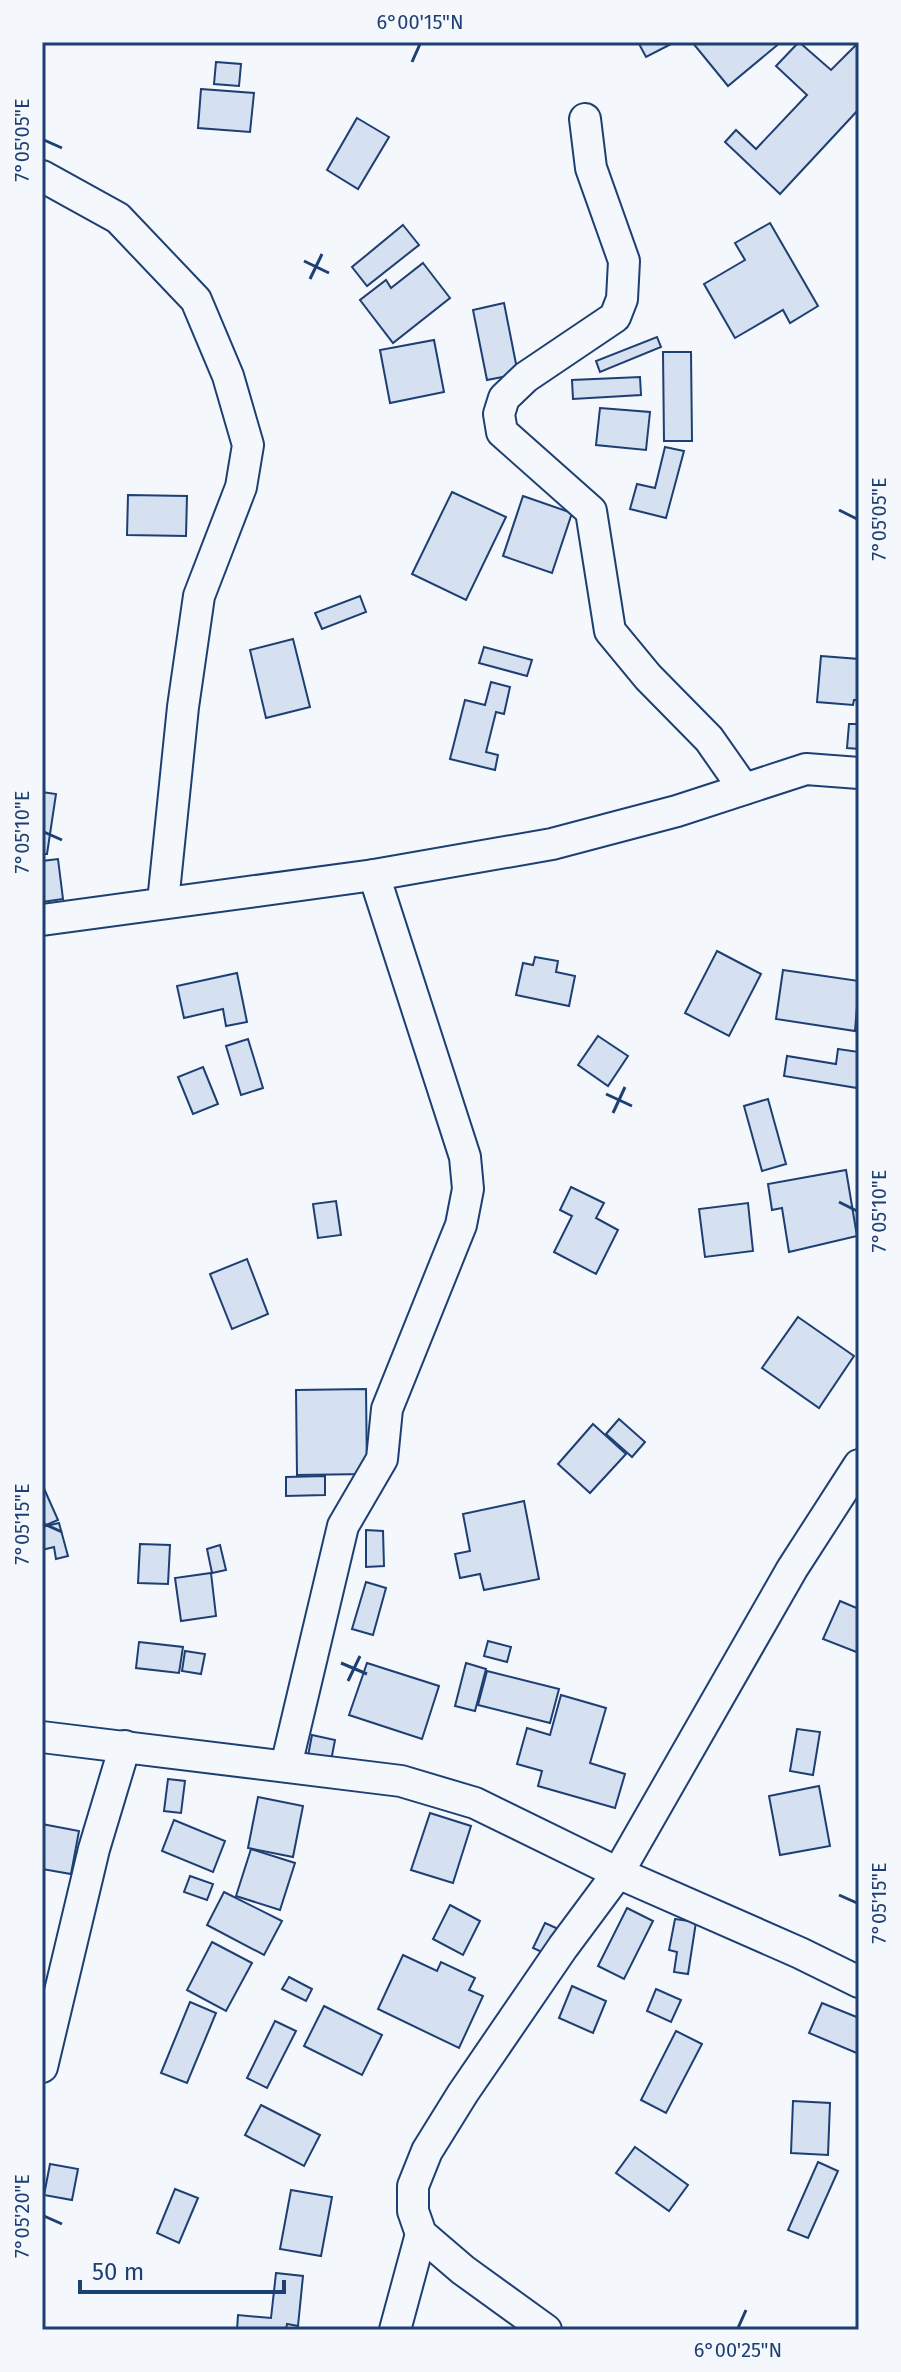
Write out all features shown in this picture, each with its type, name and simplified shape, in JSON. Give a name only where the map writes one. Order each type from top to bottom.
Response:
[{"type":"street","points":[[585,119],[591,168],[624,261],[622,299],[615,317],[526,377],[504,398],[499,414],[502,432],[591,511],[610,631],[648,677],[709,739],[744,789]]},
{"type":"street","points":[[42,176],[118,218],[196,300],[228,376],[248,445],[241,487],[199,596],[183,707],[163,902]]},
{"type":"street","points":[[42,920],[374,875],[552,844],[677,811],[806,769],[859,773]]},
{"type":"street","points":[[286,1766],[343,1526],[382,1459],[387,1409],[461,1225],[468,1189],[465,1157],[374,875]]},
{"type":"street","points":[[546,2330],[463,2270],[421,2234],[413,2211],[413,2186],[427,2151],[563,1947],[618,1873],[792,1569],[859,1465]]},
{"type":"street","points":[[42,1737],[401,1781],[475,1803],[618,1873],[859,1982]]},
{"type":"street","points":[[42,2067],[94,1849],[125,1746]]},
{"type":"street","points":[[395,2330],[421,2234]]},
{"type":"building","points":[[638,42],[675,42],[646,57]]},
{"type":"building","points":[[692,42],[781,42],[728,86]]},
{"type":"building","points":[[799,42],[831,70],[859,42],[859,109],[780,194],[725,142],[736,130],[756,149],[807,95],[776,66]]},
{"type":"building","points":[[216,62],[241,64],[239,86],[214,84]]},
{"type":"building","points":[[201,89],[254,93],[250,132],[198,128]]},
{"type":"building","points":[[357,118],[389,137],[358,189],[327,170]]},
{"type":"building","points":[[770,223],[818,306],[790,323],[783,310],[735,338],[704,284],[745,260],[735,243]]},
{"type":"building","points":[[403,225],[419,245],[367,286],[352,267]]},
{"type":"building","points":[[423,263],[450,298],[393,343],[360,300],[386,280],[391,288]]},
{"type":"building","points":[[504,303],[518,374],[487,380],[473,310]]},
{"type":"building","points":[[657,337],[661,347],[600,372],[596,361]]},
{"type":"building","points":[[434,340],[444,392],[390,403],[380,350]]},
{"type":"building","points":[[663,352],[691,352],[692,441],[664,441]]},
{"type":"building","points":[[640,377],[641,395],[573,399],[572,380]]},
{"type":"building","points":[[600,408],[650,412],[646,450],[596,445]]},
{"type":"building","points":[[665,447],[684,451],[666,518],[630,509],[637,484],[655,488]]},
{"type":"building","points":[[452,492],[506,517],[466,600],[412,574]]},
{"type":"building","points":[[128,495],[187,496],[186,536],[127,535]]},
{"type":"building","points":[[523,496],[572,513],[552,573],[503,556]]},
{"type":"building","points":[[360,596],[366,612],[322,629],[315,613]]},
{"type":"building","points":[[293,639],[310,707],[266,718],[250,650]]},
{"type":"building","points":[[484,647],[532,660],[527,676],[479,663]]},
{"type":"building","points":[[821,656],[859,659],[859,700],[854,700],[853,705],[817,702]]},
{"type":"building","points":[[491,682],[510,687],[504,714],[496,712],[486,752],[498,755],[495,770],[450,759],[465,700],[485,705]]},
{"type":"building","points":[[849,724],[859,724],[859,749],[847,748]]},
{"type":"building","points":[[42,792],[56,794],[47,854],[42,854]]},
{"type":"building","points":[[58,859],[63,899],[42,902],[42,861]]},
{"type":"building","points":[[717,951],[761,974],[729,1036],[685,1013]]},
{"type":"building","points":[[535,957],[558,961],[556,972],[575,976],[569,1006],[516,995],[523,963],[533,965]]},
{"type":"building","points":[[783,970],[859,981],[855,1031],[776,1019]]},
{"type":"building","points":[[237,973],[247,1022],[226,1026],[223,1009],[184,1018],[177,986]]},
{"type":"building","points":[[598,1036],[628,1056],[608,1086],[578,1065]]},
{"type":"building","points":[[248,1039],[263,1088],[241,1095],[226,1046]]},
{"type":"building","points":[[838,1049],[859,1052],[857,1088],[784,1076],[787,1056],[836,1064]]},
{"type":"building","points":[[203,1067],[218,1104],[193,1114],[178,1077]]},
{"type":"building","points":[[768,1099],[786,1164],[762,1171],[744,1106]]},
{"type":"building","points":[[846,1170],[857,1236],[789,1252],[782,1208],[772,1210],[768,1184]]},
{"type":"building","points":[[571,1187],[604,1203],[596,1218],[618,1230],[596,1274],[554,1252],[572,1216],[560,1210]]},
{"type":"building","points":[[336,1201],[341,1235],[318,1238],[313,1204]]},
{"type":"building","points":[[748,1203],[753,1251],[705,1257],[699,1209]]},
{"type":"building","points":[[247,1259],[268,1314],[232,1329],[210,1274]]},
{"type":"building","points":[[798,1317],[854,1356],[819,1408],[762,1368]]},
{"type":"building","points":[[366,1389],[367,1474],[297,1475],[296,1390]]},
{"type":"building","points":[[619,1419],[645,1442],[632,1457],[606,1434]]},
{"type":"building","points":[[593,1424],[626,1454],[590,1493],[558,1464]]},
{"type":"building","points":[[325,1476],[325,1495],[286,1496],[286,1477]]},
{"type":"building","points":[[42,1484],[58,1520],[44,1526],[42,1521]]},
{"type":"building","points":[[524,1501],[539,1579],[484,1590],[480,1574],[460,1578],[455,1554],[470,1551],[463,1514]]},
{"type":"building","points":[[59,1523],[68,1556],[56,1559],[54,1547],[42,1550],[42,1527]]},
{"type":"building","points":[[366,1530],[383,1531],[384,1566],[366,1567]]},
{"type":"building","points":[[140,1544],[170,1545],[168,1584],[138,1583]]},
{"type":"building","points":[[220,1545],[226,1570],[212,1573],[207,1549]]},
{"type":"building","points":[[211,1573],[216,1616],[181,1621],[175,1578]]},
{"type":"building","points":[[366,1582],[386,1588],[373,1635],[352,1629]]},
{"type":"building","points":[[840,1601],[859,1609],[859,1653],[823,1639]]},
{"type":"building","points":[[488,1641],[511,1647],[507,1662],[484,1656]]},
{"type":"building","points":[[139,1642],[183,1647],[179,1673],[136,1668]]},
{"type":"building","points":[[185,1651],[205,1654],[201,1674],[182,1671]]},
{"type":"building","points":[[367,1663],[439,1686],[422,1739],[349,1715]]},
{"type":"building","points":[[466,1663],[486,1669],[475,1711],[455,1706]]},
{"type":"building","points":[[487,1671],[559,1689],[550,1723],[478,1705]]},
{"type":"building","points":[[561,1695],[606,1708],[590,1763],[625,1774],[615,1808],[538,1786],[542,1771],[517,1764],[527,1728],[550,1735]]},
{"type":"building","points":[[797,1729],[820,1732],[813,1775],[790,1771]]},
{"type":"building","points":[[312,1735],[335,1740],[330,1766],[307,1761]]},
{"type":"building","points":[[168,1779],[185,1781],[181,1813],[164,1811]]},
{"type":"building","points":[[819,1786],[830,1846],[780,1855],[769,1796]]},
{"type":"building","points":[[258,1797],[303,1806],[293,1857],[248,1848]]},
{"type":"building","points":[[430,1813],[471,1826],[453,1883],[411,1870]]},
{"type":"building","points":[[174,1820],[225,1841],[213,1872],[162,1851]]},
{"type":"building","points":[[42,1824],[79,1831],[71,1874],[42,1869]]},
{"type":"building","points":[[251,1849],[295,1863],[280,1910],[236,1896]]},
{"type":"building","points":[[190,1876],[213,1884],[207,1900],[184,1892]]},
{"type":"building","points":[[224,1892],[282,1921],[264,1955],[207,1925]]},
{"type":"building","points":[[450,1905],[480,1921],[463,1955],[433,1939]]},
{"type":"building","points":[[627,1908],[653,1921],[624,1979],[598,1966]]},
{"type":"building","points":[[675,1919],[696,1922],[688,1974],[674,1972],[677,1952],[669,1950]]},
{"type":"building","points":[[545,1923],[565,1932],[553,1957],[533,1948]]},
{"type":"building","points":[[212,1942],[252,1963],[226,2011],[187,1990]]},
{"type":"building","points":[[403,1955],[437,1971],[441,1962],[475,1978],[469,1990],[483,1996],[459,2048],[378,2009]]},
{"type":"building","points":[[289,1977],[312,1989],[306,2001],[282,1989]]},
{"type":"building","points":[[572,1986],[606,2001],[593,2033],[559,2018]]},
{"type":"building","points":[[656,1989],[681,2000],[671,2022],[647,2011]]},
{"type":"building","points":[[190,2002],[216,2013],[187,2083],[161,2073]]},
{"type":"building","points":[[822,2003],[859,2018],[859,2054],[809,2033]]},
{"type":"building","points":[[324,2006],[382,2035],[362,2075],[304,2046]]},
{"type":"building","points":[[275,2021],[296,2031],[267,2088],[247,2078]]},
{"type":"building","points":[[676,2031],[702,2044],[666,2113],[641,2100]]},
{"type":"building","points":[[793,2101],[830,2103],[828,2155],[791,2153]]},
{"type":"building","points":[[261,2105],[320,2135],[304,2166],[245,2135]]},
{"type":"building","points":[[635,2147],[688,2185],[669,2211],[616,2173]]},
{"type":"building","points":[[818,2162],[838,2171],[808,2238],[788,2230]]},
{"type":"building","points":[[50,2164],[78,2169],[72,2200],[44,2195]]},
{"type":"building","points":[[175,2189],[198,2198],[179,2243],[157,2233]]},
{"type":"building","points":[[291,2190],[332,2197],[321,2256],[280,2249]]},
{"type":"building","points":[[276,2273],[303,2276],[298,2326],[287,2324],[286,2330],[237,2330],[238,2315],[271,2318]]}]
